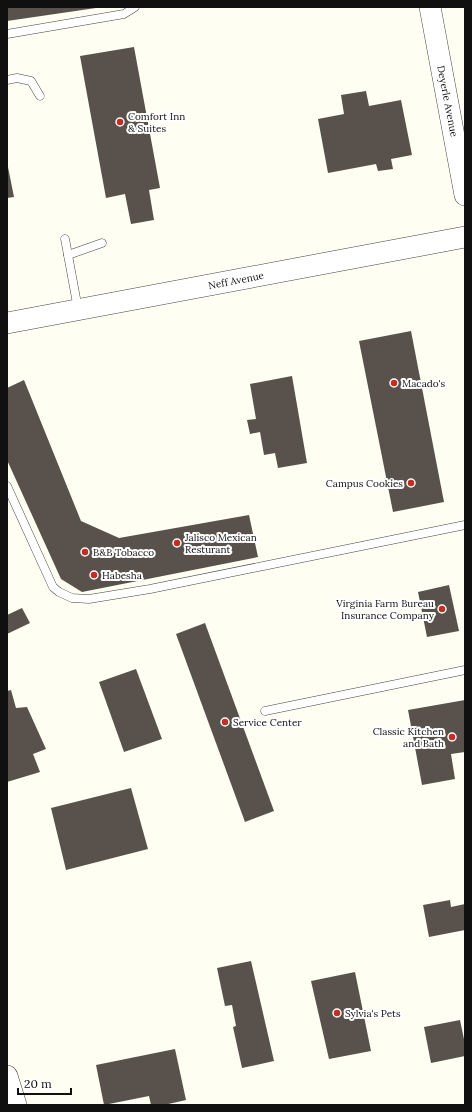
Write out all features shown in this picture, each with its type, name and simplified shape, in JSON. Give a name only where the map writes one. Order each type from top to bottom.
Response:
[{"type":"street","name":"Deyerle Avenue","points":[[430,7],[465,195]]},
{"type":"street","name":"Neff Avenue","points":[[7,324],[465,237]]},
{"type":"street","points":[[7,1076],[16,1105]]},
{"type":"lane","points":[[7,34],[124,14],[135,7]]},
{"type":"lane","points":[[7,80],[17,78],[30,81],[40,96]]},
{"type":"lane","points":[[65,239],[78,310]]},
{"type":"lane","points":[[68,255],[102,243]]},
{"type":"lane","points":[[7,486],[53,587],[65,596],[78,600],[150,589],[465,525]]},
{"type":"lane","points":[[265,711],[465,670]]},
{"type":"building","points":[[7,7],[96,7],[96,8],[7,21]]},
{"type":"building","name":"Comfort Inn & Suites","points":[[134,47],[160,188],[149,190],[154,220],[131,224],[125,194],[106,198],[80,56]]},
{"type":"building","points":[[366,91],[369,106],[401,100],[412,155],[391,159],[393,169],[378,171],[376,164],[328,173],[318,119],[344,114],[341,95]]},
{"type":"building","points":[[7,162],[14,197],[7,198]]},
{"type":"building","points":[[411,331],[444,502],[393,512],[359,341]]},
{"type":"building","points":[[292,376],[307,463],[278,468],[275,453],[264,455],[260,432],[250,434],[247,420],[256,419],[250,384]]},
{"type":"building","points":[[24,380],[81,521],[119,538],[249,515],[258,557],[82,592],[61,579],[7,460],[7,388]]},
{"type":"building","points":[[449,585],[459,631],[427,637],[418,592]]},
{"type":"building","points":[[22,608],[30,623],[7,634],[7,615]]},
{"type":"building","name":"Service Center","points":[[205,623],[274,811],[245,822],[176,634]]},
{"type":"building","points":[[136,669],[162,739],[124,752],[99,682]]},
{"type":"building","points":[[11,690],[16,708],[27,707],[46,749],[33,754],[40,772],[7,782],[7,691]]},
{"type":"building","points":[[465,700],[465,752],[451,754],[455,779],[422,785],[408,710]]},
{"type":"building","points":[[131,788],[148,849],[66,870],[51,808]]},
{"type":"building","points":[[450,900],[451,907],[465,904],[465,930],[429,937],[423,905]]},
{"type":"building","points":[[251,961],[274,1061],[242,1068],[233,1027],[236,1026],[232,1005],[225,1006],[217,968]]},
{"type":"building","points":[[355,972],[371,1051],[329,1059],[311,981]]},
{"type":"building","points":[[460,1020],[465,1044],[465,1056],[431,1063],[424,1027]]},
{"type":"building","points":[[175,1049],[186,1100],[164,1105],[151,1105],[149,1096],[104,1105],[96,1065]]},
{"type":"place","name":"Comfort Inn & Suites","points":[[120,122]]},
{"type":"place","name":"Macado's","points":[[394,383]]},
{"type":"place","name":"Campus Cookies","points":[[411,483]]},
{"type":"place","name":"Jalisco Mexican Resturant","points":[[177,543]]},
{"type":"place","name":"B&B Tobacco","points":[[85,552]]},
{"type":"place","name":"Habesha","points":[[94,575]]},
{"type":"place","name":"Virginia Farm Bureau Insurance Company","points":[[442,609]]},
{"type":"place","name":"Service Center","points":[[225,722]]},
{"type":"place","name":"Classic Kitchen and Bath","points":[[452,737]]},
{"type":"place","name":"Sylvia's Pets","points":[[337,1013]]}]
